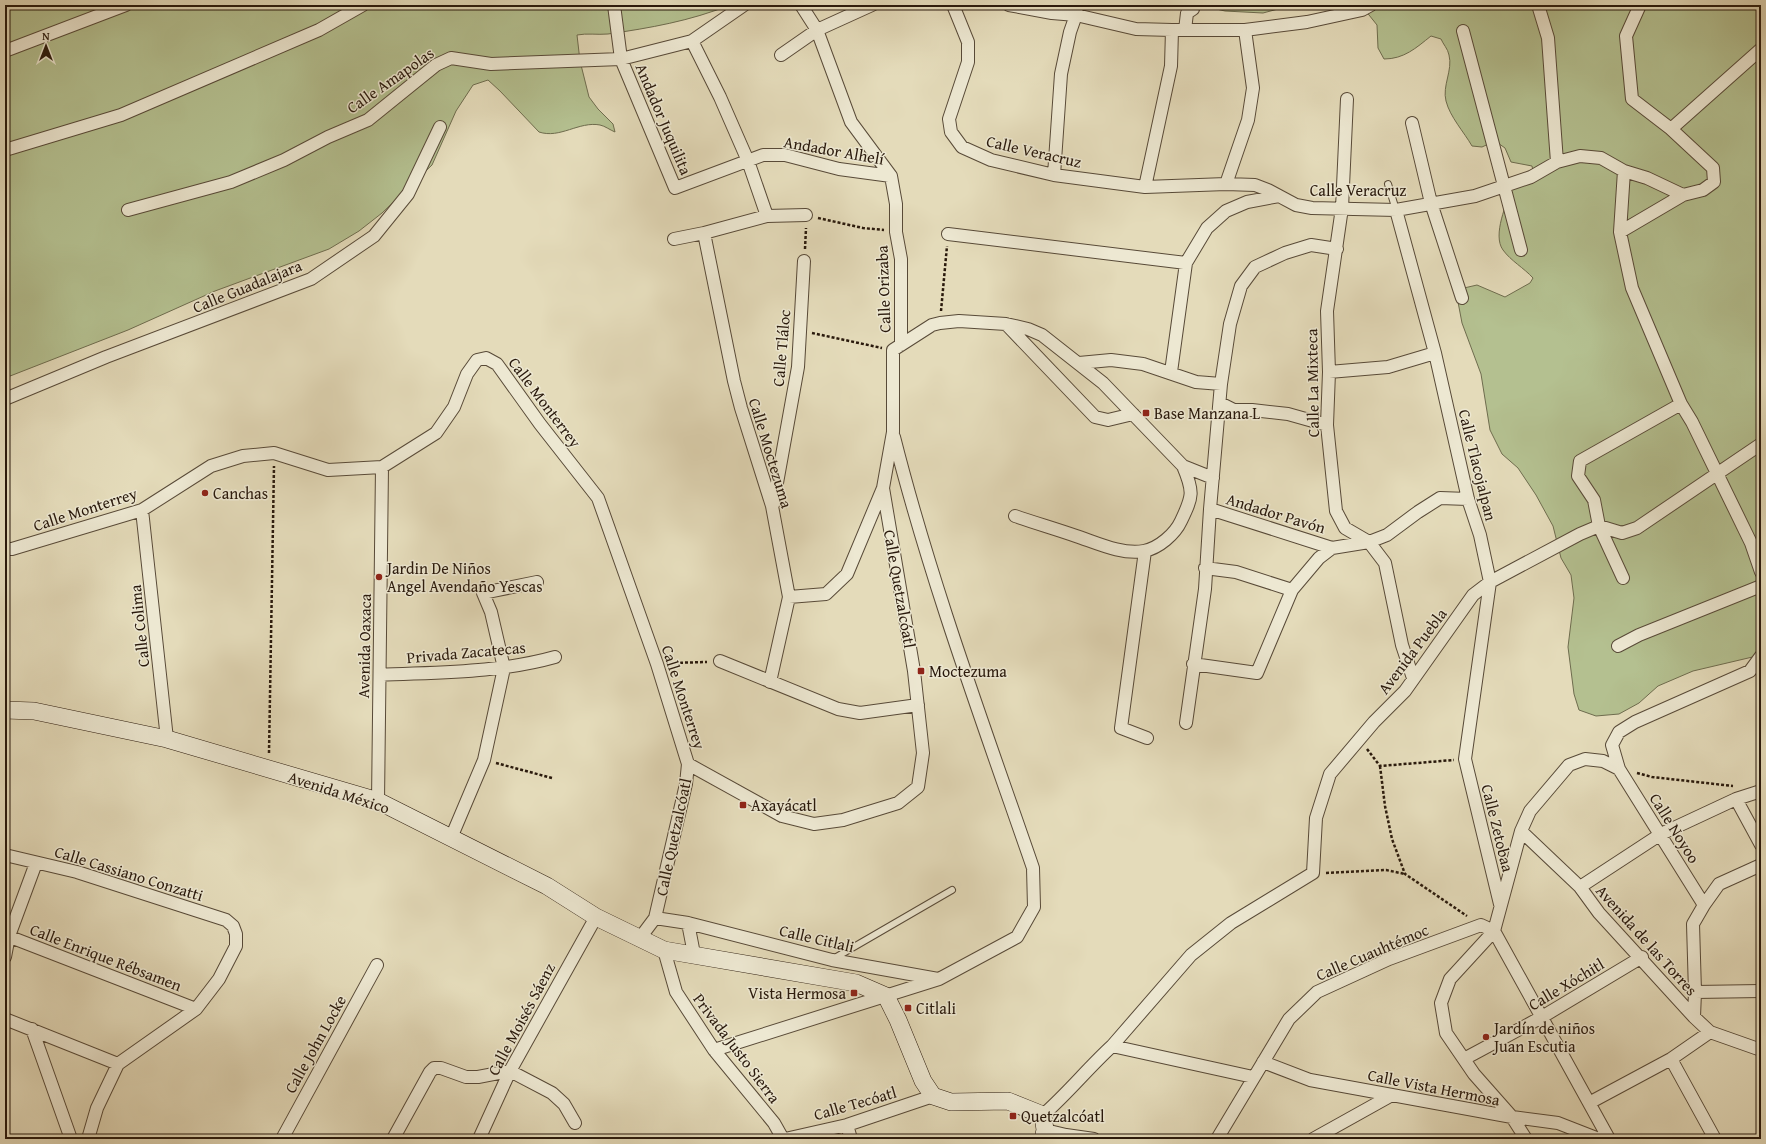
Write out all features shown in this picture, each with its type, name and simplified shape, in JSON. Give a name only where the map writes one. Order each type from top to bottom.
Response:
[{"type":"street","points":[[5,51],[126,5]]},
{"type":"street","points":[[5,150],[121,115],[319,30],[363,5]]},
{"type":"street","points":[[614,5],[621,59]]},
{"type":"street","name":"Calle Amapolas","points":[[128,210],[231,182],[284,160],[328,137],[368,120],[436,65],[451,58],[491,64],[621,59],[692,41],[744,5]]},
{"type":"street","points":[[801,5],[817,30],[851,122],[891,176]]},
{"type":"street","points":[[781,55],[817,30],[872,5]]},
{"type":"street","name":"Calle Veracruz","points":[[953,5],[968,42],[968,62],[949,119],[951,132],[962,147],[991,160],[1054,175],[1145,187],[1226,184],[1255,185],[1296,205],[1312,208],[1396,210],[1475,196],[1532,177],[1557,162],[1580,156],[1601,158],[1624,171],[1647,178],[1683,195]]},
{"type":"street","points":[[1009,5],[1052,13],[1076,10],[1136,28],[1172,30],[1245,30],[1307,22],[1362,10],[1371,5]]},
{"type":"street","points":[[1185,30],[1187,13],[1193,9],[1194,5]]},
{"type":"street","points":[[1538,5],[1548,38],[1557,162]]},
{"type":"street","points":[[1620,232],[1683,195],[1703,190],[1714,182],[1713,168],[1671,128],[1632,99],[1626,36],[1640,5]]},
{"type":"street","points":[[1054,175],[1061,74],[1076,10]]},
{"type":"street","points":[[1145,187],[1171,66],[1172,30]]},
{"type":"street","points":[[1226,184],[1248,120],[1253,88],[1245,30]]},
{"type":"street","points":[[1463,31],[1521,250]]},
{"type":"street","points":[[692,41],[720,97],[748,161],[767,216]]},
{"type":"street","points":[[1671,128],[1761,50]]},
{"type":"street","name":"Andador Juquilita","points":[[621,59],[676,188],[748,161]]},
{"type":"street","name":"Calle La Mixteca","points":[[1347,99],[1342,208],[1327,311],[1329,372],[1327,425],[1336,511],[1345,528],[1370,542],[1385,563],[1402,645],[1413,678]]},
{"type":"street","points":[[1412,123],[1431,203],[1462,298]]},
{"type":"street","name":"Calle Guadalajara","points":[[5,399],[106,357],[311,278],[374,236],[408,194],[440,127]]},
{"type":"street","name":"Andador Alhelí","points":[[748,161],[763,155],[785,155],[839,169],[891,176]]},
{"type":"street","points":[[1624,171],[1620,232],[1632,288],[1681,404],[1692,422],[1751,543],[1761,572]]},
{"type":"street","name":"Calle Orizaba","points":[[891,176],[896,204],[896,232],[901,259],[897,348]]},
{"type":"street","points":[[1171,372],[1186,263],[1207,228],[1226,211],[1247,202],[1279,196]]},
{"type":"street","name":"Calle Tlacojalpan","points":[[1396,210],[1435,353],[1468,499],[1480,535],[1490,582],[1465,759]]},
{"type":"street","points":[[674,239],[704,234],[767,216],[806,215]]},
{"type":"street","name":"Calle Moctezuma","points":[[704,234],[739,401],[772,506],[789,597],[770,682]]},
{"type":"street","points":[[948,234],[1186,263]]},
{"type":"street","points":[[1186,723],[1205,589],[1205,568],[1221,384],[1230,324],[1241,286],[1255,268],[1285,253],[1311,245],[1337,250]]},
{"type":"street","name":"Calle Tláloc","points":[[772,506],[798,367],[804,261]]},
{"type":"street","points":[[893,432],[897,348],[932,325],[940,323],[958,321],[1006,324],[1028,329],[1042,335],[1103,383],[1183,466],[1190,482],[1191,500],[1179,526],[1165,541],[1145,551],[1109,548],[1015,516]]},
{"type":"street","points":[[1006,324],[1095,417],[1108,420],[1133,414]]},
{"type":"street","points":[[1329,372],[1388,367],[1435,353]]},
{"type":"street","name":"Calle Monterrey","points":[[5,550],[142,510],[212,466],[243,456],[274,453],[328,470],[382,467],[436,433],[454,407],[468,374],[477,360],[486,358],[497,364],[540,424],[598,498],[656,664],[688,764]]},
{"type":"street","points":[[1079,363],[1111,360],[1143,364],[1171,372],[1196,382],[1221,384]]},
{"type":"street","points":[[1220,403],[1234,410],[1252,410],[1288,414],[1327,425]]},
{"type":"street","points":[[1623,578],[1599,526],[1594,500],[1578,476],[1580,461],[1681,404]]},
{"type":"street","name":"Calle Quetzalcóatl","points":[[688,923],[655,918],[686,784],[688,764],[782,816],[814,824],[843,820],[898,803],[918,787],[923,753],[918,705],[914,671],[883,488],[893,432]]},
{"type":"street","name":"Calle Quetzalcóatl","points":[[893,432],[908,494],[940,594],[1033,868],[1034,907],[1017,937],[939,979]]},
{"type":"street","points":[[1599,526],[1622,533],[1637,528],[1761,444]]},
{"type":"street","points":[[1183,466],[1213,478]]},
{"type":"street","name":"Avenida Oaxaca","points":[[378,801],[382,467]]},
{"type":"street","points":[[789,597],[826,594],[847,574],[883,488]]},
{"type":"street","points":[[1194,664],[1257,673],[1292,590],[1319,558],[1332,548],[1370,542],[1387,536],[1418,512],[1440,498],[1468,499]]},
{"type":"street","name":"Andador Pavón","points":[[1210,509],[1332,548]]},
{"type":"street","name":"Calle Colima","points":[[142,510],[167,739]]},
{"type":"street","name":"Avenida Puebla","points":[[1359,739],[1404,691],[1473,595],[1490,582],[1580,534],[1599,526]]},
{"type":"street","points":[[1145,551],[1121,728],[1147,738]]},
{"type":"street","points":[[1205,568],[1236,572],[1292,590]]},
{"type":"street","points":[[451,838],[484,760],[504,668],[491,612],[483,593],[537,582]]},
{"type":"street","points":[[1618,646],[1640,635],[1761,586]]},
{"type":"street","name":"Calle Noyoo","points":[[1704,905],[1619,769],[1612,745],[1619,732],[1635,722],[1750,671],[1761,656]]},
{"type":"street","name":"Privada Zacatecas","points":[[380,675],[504,668],[529,664],[555,657]]},
{"type":"street","points":[[720,661],[838,709],[860,712],[918,705]]},
{"type":"street","name":"Avenida México","points":[[5,710],[34,711],[167,739],[378,801],[547,886],[596,917],[664,950],[694,954]]},
{"type":"street","points":[[1044,1128],[1060,1100],[1087,1070],[1112,1046],[1191,955],[1231,923],[1313,873],[1316,818],[1330,774],[1359,739]]},
{"type":"street","name":"Calle Zetobaa","points":[[1465,759],[1500,904]]},
{"type":"street","points":[[1526,1139],[1512,1118],[1474,1074],[1446,1033],[1441,1003],[1450,979],[1494,931],[1521,830],[1530,811],[1569,765],[1584,759],[1603,761],[1619,769]]},
{"type":"street","points":[[1580,887],[1661,834],[1736,800],[1761,791]]},
{"type":"street","points":[[1736,800],[1761,845]]},
{"type":"street","name":"Avenida de las Torres","points":[[1521,830],[1580,887],[1600,913],[1642,957],[1694,1017],[1710,1032],[1761,1050]]},
{"type":"street","name":"Calle Cassiano Conzatti","points":[[5,856],[77,872],[226,920],[233,926],[236,934],[236,946],[219,979],[196,1009]]},
{"type":"street","points":[[5,957],[7,936],[36,863]]},
{"type":"street","points":[[1694,1017],[1695,992],[1693,924],[1719,884],[1761,865]]},
{"type":"street","name":"Calle Moisés Sáenz","points":[[479,1139],[510,1071],[596,917]]},
{"type":"street","points":[[640,938],[655,918]]},
{"type":"street","points":[[688,923],[694,954],[856,982],[886,996],[898,1020],[922,1080],[933,1096],[951,1102],[1008,1101],[1044,1128],[1066,1135],[1094,1139]]},
{"type":"street","name":"Calle Citlali","points":[[688,923],[832,960],[939,979]]},
{"type":"street","points":[[1481,925],[1494,931],[1609,1139]]},
{"type":"street","name":"Calle Cuauhtémoc","points":[[1217,1139],[1289,1019],[1317,992],[1389,959],[1481,925]]},
{"type":"street","name":"Calle Enrique Rébsamen","points":[[7,936],[196,1009]]},
{"type":"street","name":"Privada Justo Sierra","points":[[664,950],[676,992],[714,1050],[774,1123],[784,1139]]},
{"type":"street","name":"Calle Xóchitl","points":[[1464,1059],[1542,1017],[1642,957]]},
{"type":"street","name":"Calle John Locke","points":[[282,1139],[376,964]]},
{"type":"street","points":[[714,1050],[939,979]]},
{"type":"street","points":[[1695,992],[1761,991]]},
{"type":"street","points":[[88,1139],[97,1108],[118,1064],[196,1009]]},
{"type":"street","points":[[5,1019],[118,1064]]},
{"type":"street","points":[[32,1029],[71,1139]]},
{"type":"street","points":[[1589,1103],[1671,1059],[1710,1032]]},
{"type":"street","points":[[1112,1046],[1253,1077]]},
{"type":"street","points":[[1671,1059],[1715,1139]]},
{"type":"street","name":"Calle Vista Hermosa","points":[[1263,1062],[1310,1080],[1512,1118],[1558,1123],[1599,1139]]},
{"type":"street","points":[[393,1139],[430,1072],[434,1068],[441,1068],[466,1077],[478,1077],[510,1071],[552,1093],[564,1104],[575,1123]]},
{"type":"street","points":[[1314,1139],[1392,1095]]},
{"type":"street","name":"Calle Tecóatl","points":[[784,1139],[847,1125],[933,1096]]},
{"type":"street","points":[[847,1125],[851,1139]]},
{"type":"lane","name":"Calle Tlacojalpan","points":[[1388,184],[1396,210]]},
{"type":"lane","points":[[832,960],[952,890]]},
{"type":"path","points":[[804,261],[806,215],[863,228],[896,232]]},
{"type":"path","points":[[940,323],[948,234]]},
{"type":"path","points":[[800,330],[897,348]]},
{"type":"path","points":[[269,770],[274,453]]},
{"type":"path","points":[[656,664],[720,661]]},
{"type":"path","points":[[1359,739],[1380,766],[1385,806],[1392,839],[1406,874]]},
{"type":"path","points":[[1380,766],[1465,759]]},
{"type":"path","points":[[484,760],[552,778]]},
{"type":"path","points":[[1619,769],[1652,777],[1735,786]]},
{"type":"path","points":[[1313,873],[1386,870],[1406,874],[1481,925]]},
{"type":"green space","points":[[5,5],[730,5],[685,20],[655,26],[608,34],[577,35],[580,61],[589,97],[598,109],[613,124],[615,132],[602,126],[592,124],[562,132],[547,134],[539,132],[488,80],[473,85],[456,111],[432,165],[382,213],[359,231],[329,249],[215,291],[128,330],[5,378]]},
{"type":"green space","points":[[1199,5],[1293,5],[1263,13],[1225,11]]},
{"type":"green space","points":[[1361,5],[1761,5],[1761,655],[1693,671],[1658,686],[1639,703],[1619,714],[1596,716],[1579,710],[1574,694],[1568,647],[1574,598],[1571,575],[1561,558],[1553,526],[1536,495],[1518,468],[1502,454],[1490,430],[1481,374],[1462,323],[1458,302],[1464,288],[1477,285],[1505,297],[1530,283],[1533,278],[1503,250],[1500,244],[1499,236],[1504,210],[1512,187],[1534,176],[1532,166],[1511,162],[1505,148],[1495,141],[1482,147],[1472,146],[1454,119],[1446,101],[1445,90],[1450,61],[1448,51],[1441,39],[1431,36],[1415,49],[1404,55],[1391,59],[1384,59],[1378,48],[1377,25]]},
{"type":"place","name":"Base Manzana L","points":[[1146,413]]},
{"type":"place","name":"Canchas","points":[[205,493]]},
{"type":"place","name":"Jardin De Niños Angel Avendaño Yescas","points":[[379,577]]},
{"type":"place","name":"Moctezuma","points":[[921,671]]},
{"type":"place","name":"Axayácatl","points":[[743,805]]},
{"type":"place","name":"Vista Hermosa","points":[[854,993]]},
{"type":"place","name":"Citlali","points":[[908,1008]]},
{"type":"place","name":"Jardín de niños Juan Escutia","points":[[1486,1037]]},
{"type":"place","name":"Quetzalcóatl","points":[[1013,1116]]}]
